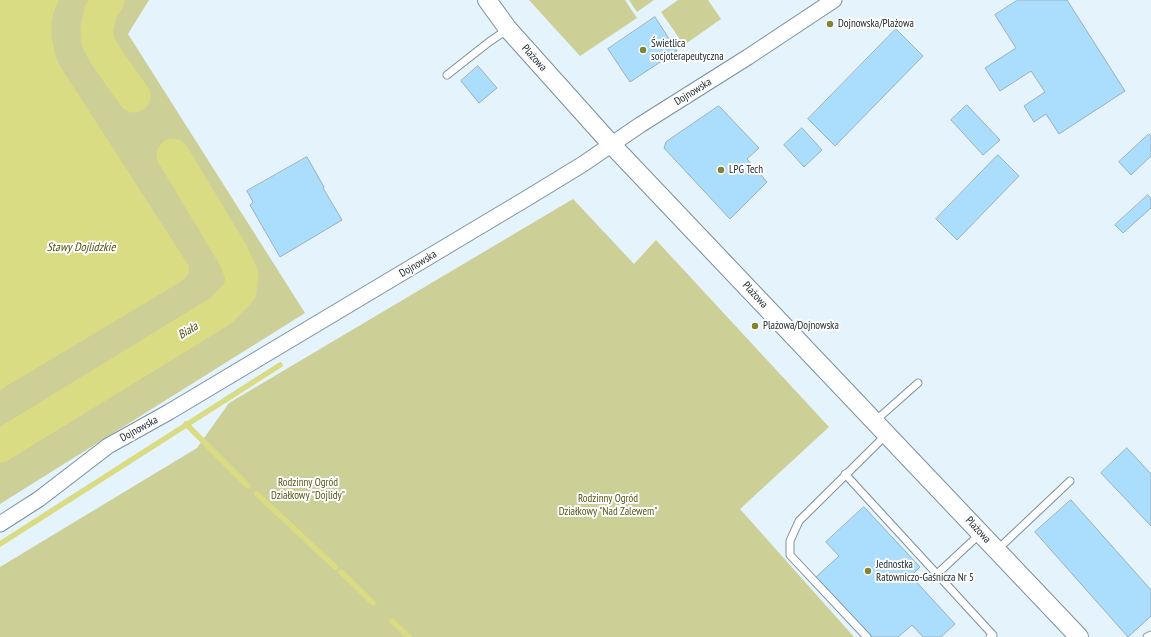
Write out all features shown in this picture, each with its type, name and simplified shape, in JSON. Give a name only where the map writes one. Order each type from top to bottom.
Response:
[{"type":"street","name":"Plażowa","points":[[487,0],[508,29],[612,145],[1079,637]]},
{"type":"street","name":"Dojnowska","points":[[0,524],[39,499],[108,446],[169,412],[523,202],[834,0]]},
{"type":"lane","points":[[447,75],[508,29]]},
{"type":"lane","points":[[867,637],[790,555],[790,540],[798,521],[845,474],[881,427],[918,383]]},
{"type":"lane","points":[[845,474],[993,635],[990,637]]},
{"type":"lane","points":[[997,550],[1070,480]]},
{"type":"lane","points":[[937,574],[981,533]]},
{"type":"lane","points":[[1147,637],[1151,635]]},
{"type":"green space","points":[[0,0],[149,0],[128,34],[305,313],[0,504]]},
{"type":"green space","points":[[529,0],[625,0],[637,18],[580,56]]},
{"type":"green space","points":[[629,0],[654,0],[637,12]]},
{"type":"green space","points":[[678,0],[708,0],[721,19],[684,45],[661,12]]},
{"type":"green space","points":[[573,199],[634,264],[656,240],[829,427],[740,509],[854,637],[0,637],[0,567],[197,448],[229,403]]},
{"type":"water","name":"Stawy Dojlidzkie","points":[[0,0],[59,0],[53,16],[52,33],[54,49],[60,66],[189,266],[189,273],[182,281],[0,390]]},
{"type":"building","points":[[1018,0],[1067,0],[1125,91],[1059,134],[1046,114],[1034,122],[1024,106],[1045,92],[1031,71],[1000,91],[985,68],[1016,48],[995,15]]},
{"type":"building","name":"Świetlica socjoterapeutyczna","points":[[655,17],[677,51],[630,82],[608,49]]},
{"type":"building","points":[[896,29],[923,56],[835,146],[808,119]]},
{"type":"building","points":[[478,66],[497,88],[479,103],[461,81]]},
{"type":"building","points":[[967,105],[1000,140],[983,155],[951,120]]},
{"type":"building","name":"LPG Tech","points":[[719,106],[759,148],[747,159],[767,182],[730,219],[664,148],[666,142]]},
{"type":"building","points":[[802,128],[822,150],[804,167],[784,145]]},
{"type":"building","points":[[1149,134],[1151,136],[1151,156],[1131,175],[1119,162]]},
{"type":"building","points":[[998,155],[1019,176],[957,240],[936,219]]},
{"type":"building","points":[[307,157],[342,220],[280,257],[250,205],[253,202],[247,191]]},
{"type":"building","points":[[1148,195],[1151,199],[1151,208],[1123,233],[1115,225]]},
{"type":"building","points":[[1127,448],[1151,474],[1151,526],[1101,473]]},
{"type":"building","points":[[1071,500],[1151,590],[1151,616],[1128,637],[1035,532]]},
{"type":"building","name":"Jednostka Ratowniczo-Gaśnicza Nr 5","points":[[864,507],[920,567],[911,576],[955,624],[941,637],[923,637],[912,625],[898,637],[872,637],[816,577],[839,556],[826,542]]},
{"type":"waterway","name":"Biała","points":[[108,0],[100,13],[97,29],[98,42],[105,55],[134,96]]},
{"type":"waterway","name":"Biała","points":[[0,446],[222,310],[240,291],[242,275],[232,253],[173,155]]},
{"type":"waterway","points":[[137,363],[140,369]]},
{"type":"waterway","points":[[0,544],[280,365]]},
{"type":"waterway","points":[[186,424],[248,486]]},
{"type":"waterway","points":[[257,494],[335,567]]},
{"type":"waterway","points":[[341,572],[373,603]]},
{"type":"waterway","points":[[392,621],[409,637]]},
{"type":"place","name":"Dojnowska/Plażowa","points":[[830,24]]},
{"type":"place","name":"Świetlica socjoterapeutyczna","points":[[643,50]]},
{"type":"place","name":"LPG Tech","points":[[721,170]]},
{"type":"place","name":"Plażowa/Dojnowska","points":[[755,326]]},
{"type":"place","name":"Jednostka Ratowniczo-Gaśnicza Nr 5","points":[[868,571]]},
{"type":"park label","name":"Rodzinny Ogród Działkowy \"Dojlidy\"","points":[[308,489]]},
{"type":"park label","name":"Rodzinny Ogród Działkowy \"Nad Zalewem\"","points":[[608,505]]}]
